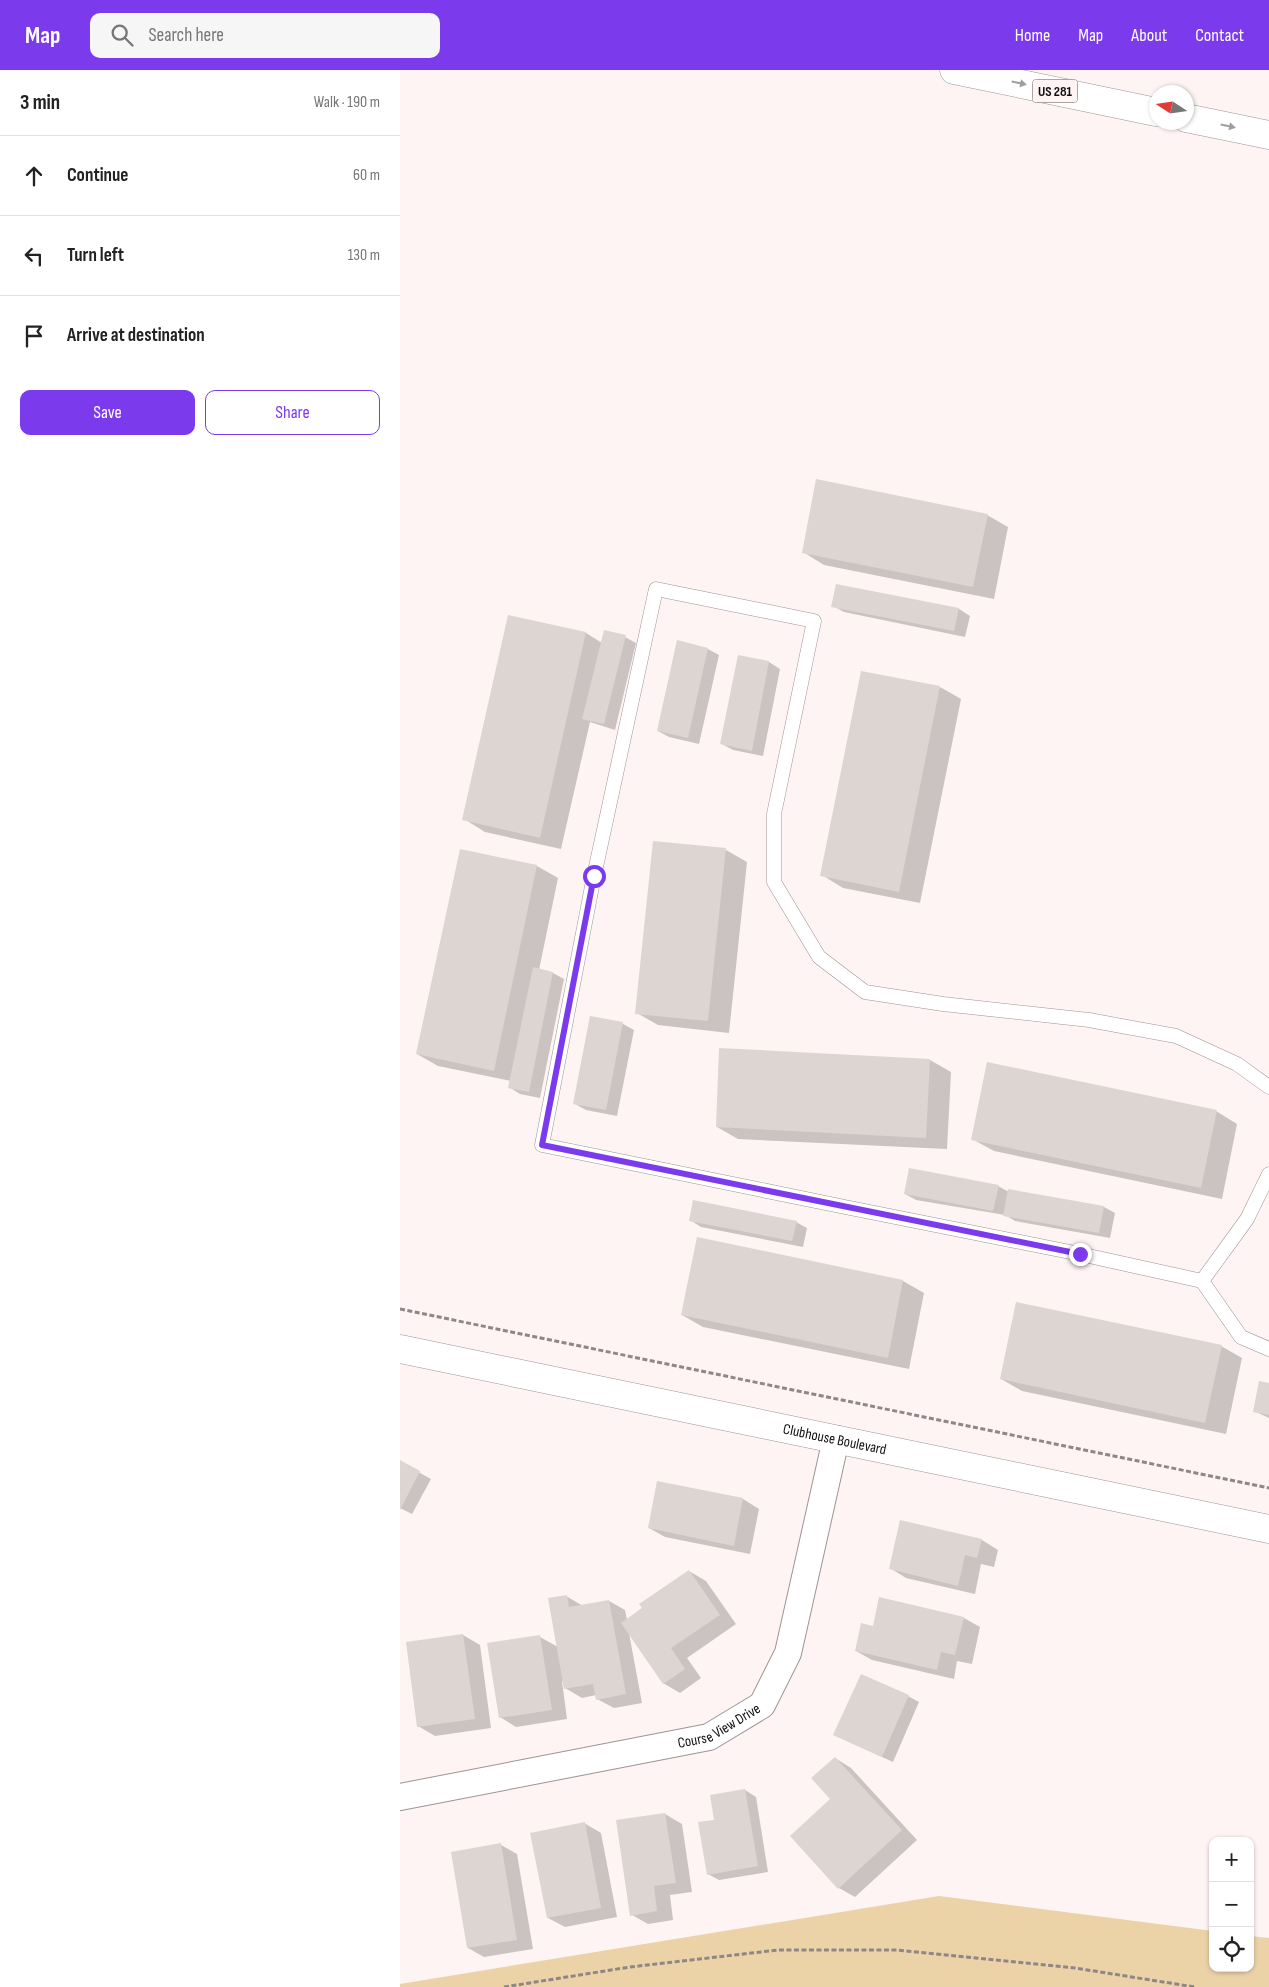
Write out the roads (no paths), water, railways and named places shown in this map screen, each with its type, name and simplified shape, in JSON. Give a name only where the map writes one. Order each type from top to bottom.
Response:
[{"type":"street","name":"US 281","points":[[954,70],[1149,111]]},
{"type":"street","points":[[1194,120],[1269,135]]},
{"type":"street","name":"Clubhouse Boulevard","points":[[400,1349],[1269,1529]]},
{"type":"street","name":"Course View Drive","points":[[400,1797],[709,1737],[762,1705],[788,1653],[836,1439]]},
{"type":"lane","points":[[1269,1087],[1237,1064],[1176,1036],[1089,1020],[943,1004],[865,992],[819,956],[774,882],[774,814],[814,621],[656,589],[594,876],[542,1145],[1080,1254],[1202,1281],[1241,1337],[1269,1349]]},
{"type":"lane","points":[[1202,1281],[1247,1219],[1269,1174]]}]
